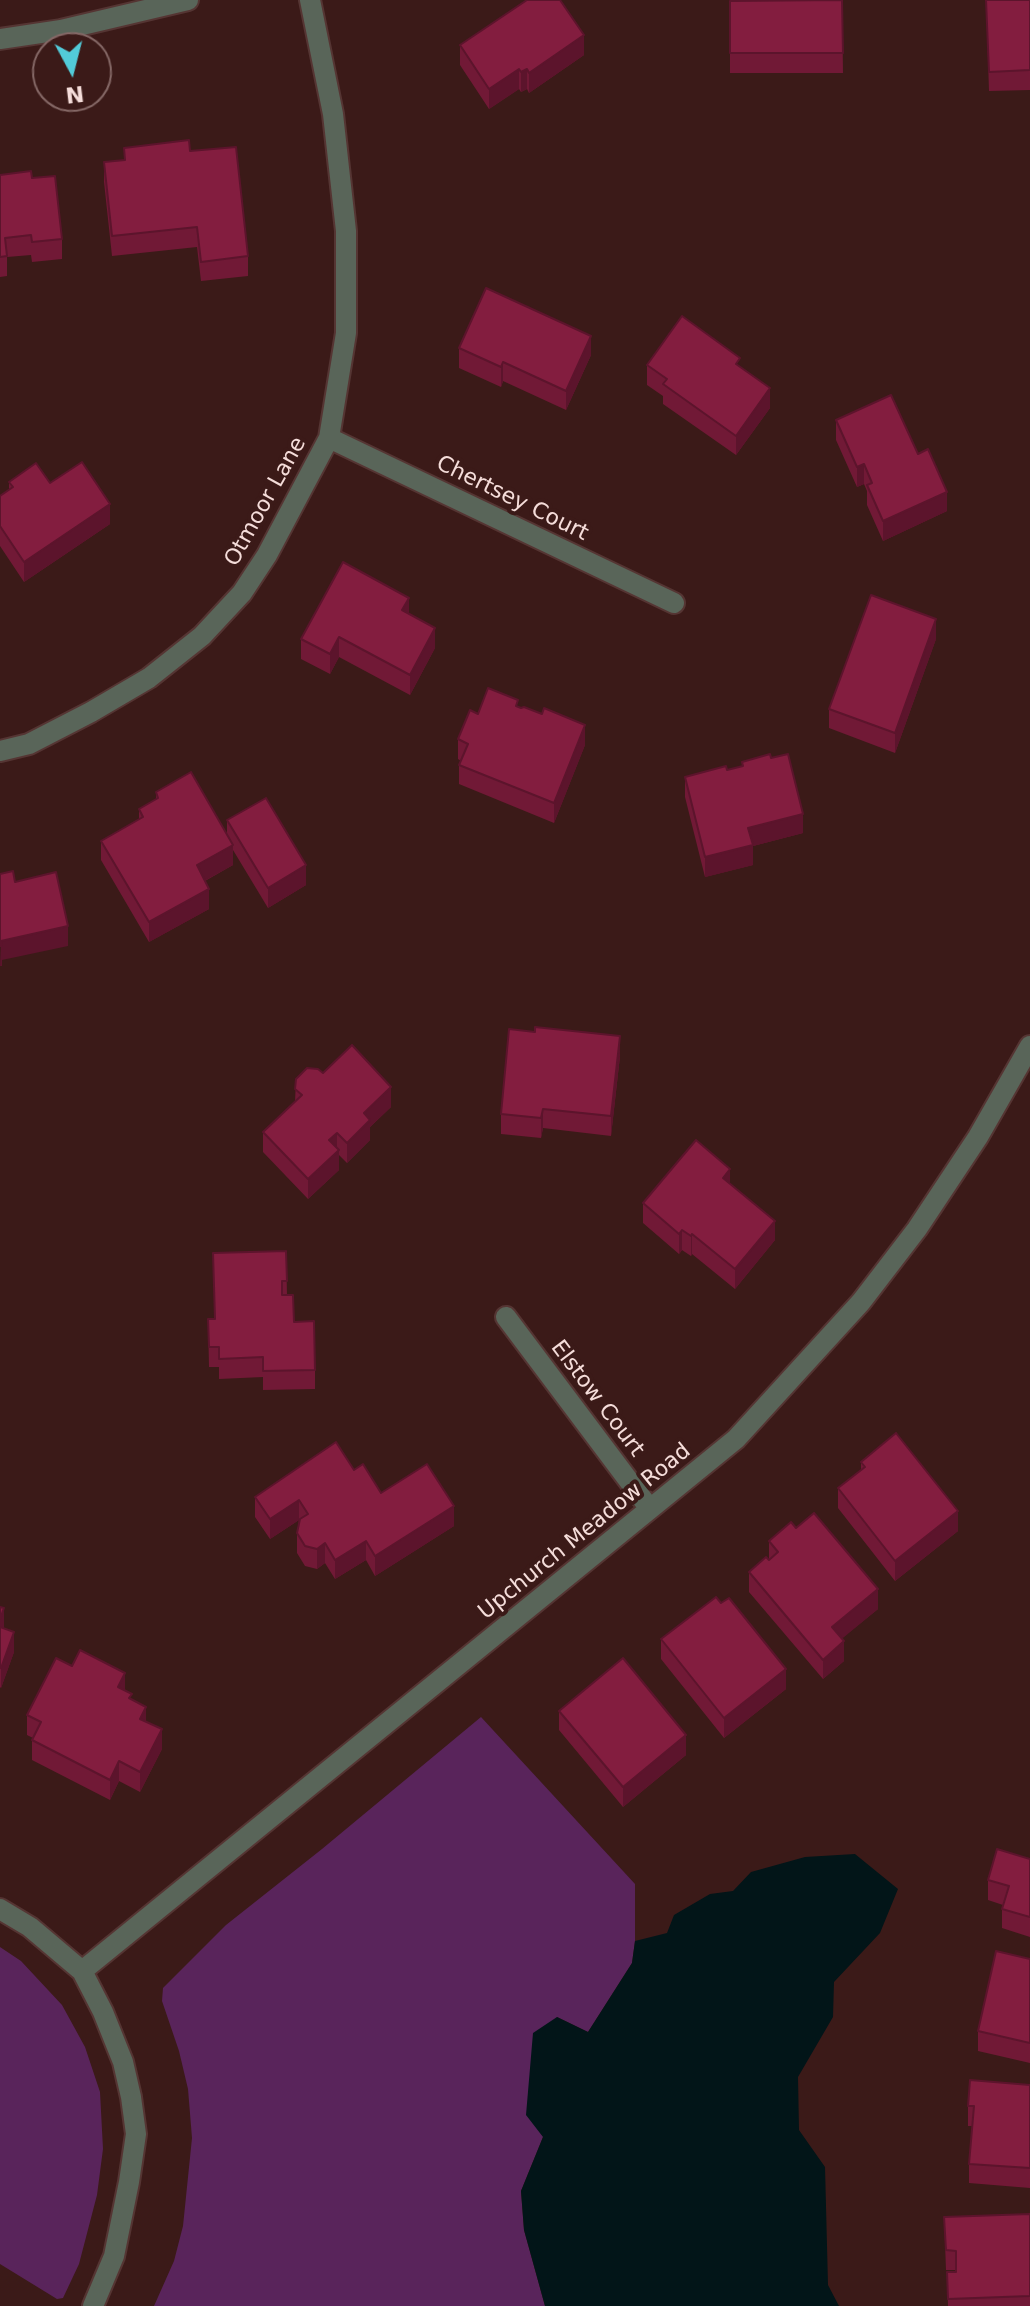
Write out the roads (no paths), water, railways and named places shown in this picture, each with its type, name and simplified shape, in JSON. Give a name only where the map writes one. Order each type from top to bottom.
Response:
[{"type":"street","points":[[0,39],[61,30],[188,0]]},
{"type":"street","name":"Otmoor Lane","points":[[0,751],[29,744],[91,712],[149,678],[202,636],[242,593],[267,555],[329,438],[346,333],[346,231],[333,114],[310,0]]},
{"type":"street","name":"Chertsey Court","points":[[329,438],[674,603]]},
{"type":"street","name":"Upchurch Meadow Road","points":[[82,1971],[736,1439],[861,1302],[917,1229],[978,1137],[1030,1046]]},
{"type":"street","name":"Elstow Court","points":[[506,1317],[650,1509]]},
{"type":"street","points":[[0,1909],[30,1927],[82,1971],[123,2062],[136,2134],[114,2256],[93,2306]]}]
